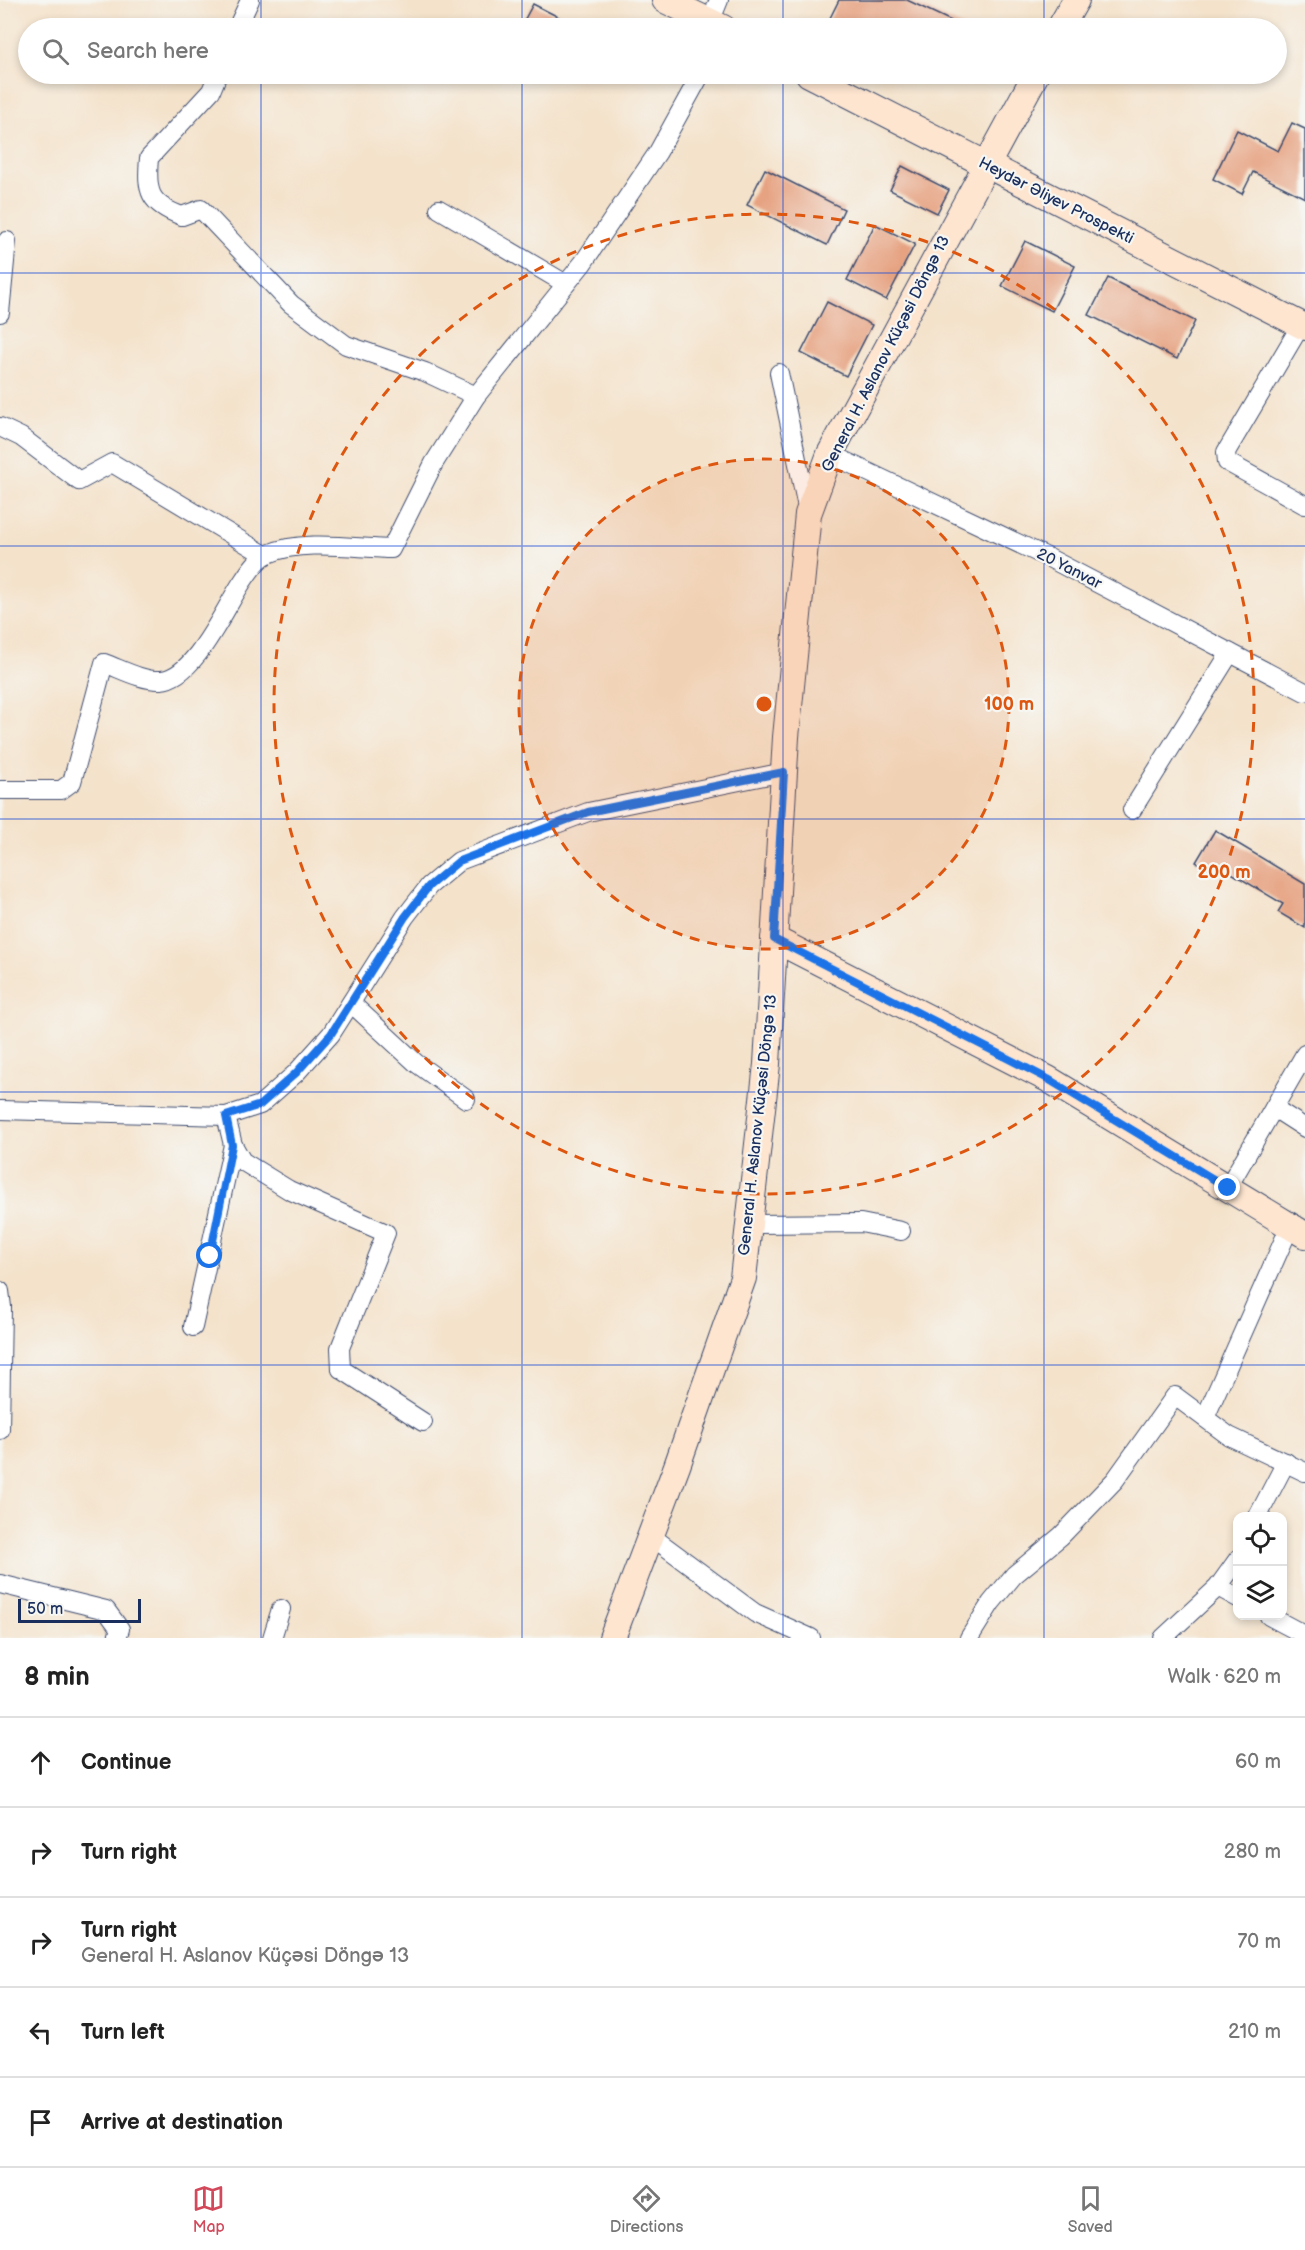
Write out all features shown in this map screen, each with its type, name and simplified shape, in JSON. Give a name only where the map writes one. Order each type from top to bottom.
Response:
[{"type":"main road","points":[[665,0],[717,17]]},
{"type":"main road","points":[[1066,18],[1076,0]]},
{"type":"main road","name":"Heydər Əliyev Prospekti","points":[[828,84],[985,166],[1303,326]]},
{"type":"main road","name":"General H. Aslanov Küçəsi Döngə 13","points":[[612,1638],[743,1278],[767,1064],[784,772],[808,514],[830,454],[1030,84]]},
{"type":"main road","points":[[774,939],[1048,1079],[1297,1230]]},
{"type":"street","points":[[242,18],[250,0]]},
{"type":"street","points":[[214,84],[211,91],[149,158],[150,191],[162,209],[182,216],[201,209],[291,304],[346,345],[425,372],[476,396]]},
{"type":"street","points":[[0,790],[61,790],[72,782],[104,663],[146,678],[162,680],[179,674],[198,654],[240,585],[265,555],[286,548],[391,549],[434,463],[476,396],[583,263],[658,152],[695,84]]},
{"type":"street","points":[[439,209],[566,284]]},
{"type":"street","points":[[0,313],[7,242]]},
{"type":"street","points":[[1303,326],[1226,452],[1227,462],[1238,470],[1305,505]]},
{"type":"street","points":[[779,373],[808,514]]},
{"type":"street","points":[[0,427],[21,437],[79,481],[112,463],[265,555]]},
{"type":"street","name":"20 Yanvar","points":[[830,454],[1048,558],[1305,692]]},
{"type":"street","points":[[1132,810],[1230,653]]},
{"type":"street","points":[[0,1110],[226,1116],[260,1105],[296,1073],[331,1034],[405,917],[429,886],[459,861],[588,812],[784,772]]},
{"type":"street","points":[[351,1003],[416,1063],[466,1099]]},
{"type":"street","points":[[1228,1188],[1305,1054]]},
{"type":"street","points":[[1274,1108],[1305,1128]]},
{"type":"street","points":[[226,1116],[232,1145],[242,1161],[289,1190],[386,1233],[340,1348],[341,1369],[423,1422]]},
{"type":"street","points":[[193,1327],[232,1145]]},
{"type":"street","points":[[749,1224],[861,1223],[901,1231]]},
{"type":"street","points":[[1206,1418],[1297,1230]]},
{"type":"street","points":[[0,1291],[2,1306],[0,1430]]},
{"type":"street","points":[[969,1638],[991,1603],[1014,1575],[1061,1536],[1115,1480],[1175,1396],[1229,1436],[1305,1472]]},
{"type":"street","points":[[1260,1512],[1286,1462]]},
{"type":"street","points":[[651,1536],[755,1613],[811,1638]]},
{"type":"street","points":[[1163,1638],[1218,1587],[1233,1566]]},
{"type":"street","points":[[0,1584],[106,1610],[120,1629],[117,1638]]},
{"type":"street","points":[[1218,1587],[1233,1595]]},
{"type":"street","points":[[272,1638],[281,1609]]},
{"type":"street","points":[[1277,1620],[1301,1633]]},
{"type":"building","points":[[839,0],[907,0],[945,18],[830,18]]},
{"type":"building","points":[[533,4],[560,18],[525,18]]},
{"type":"building","points":[[1292,123],[1305,129],[1305,198],[1253,172],[1242,194],[1213,179],[1237,130],[1278,151]]},
{"type":"building","points":[[902,166],[949,190],[937,213],[890,190]]},
{"type":"building","points":[[765,169],[844,209],[827,245],[747,205]]},
{"type":"building","points":[[875,224],[915,244],[886,300],[847,280]]},
{"type":"building","points":[[1025,241],[1075,266],[1052,311],[1002,286]]},
{"type":"building","points":[[1108,278],[1195,321],[1177,359],[1089,315]]},
{"type":"building","points":[[827,302],[872,325],[846,376],[801,353]]},
{"type":"building","points":[[1215,830],[1305,884],[1305,928],[1278,912],[1283,904],[1220,866],[1215,874],[1196,862]]},
{"type":"route","points":[[210,1256],[225,1190],[232,1145],[226,1116],[260,1105],[296,1073],[331,1034],[405,917],[429,886],[459,861],[588,812],[784,772],[774,939],[1048,1079],[1228,1188]]}]
